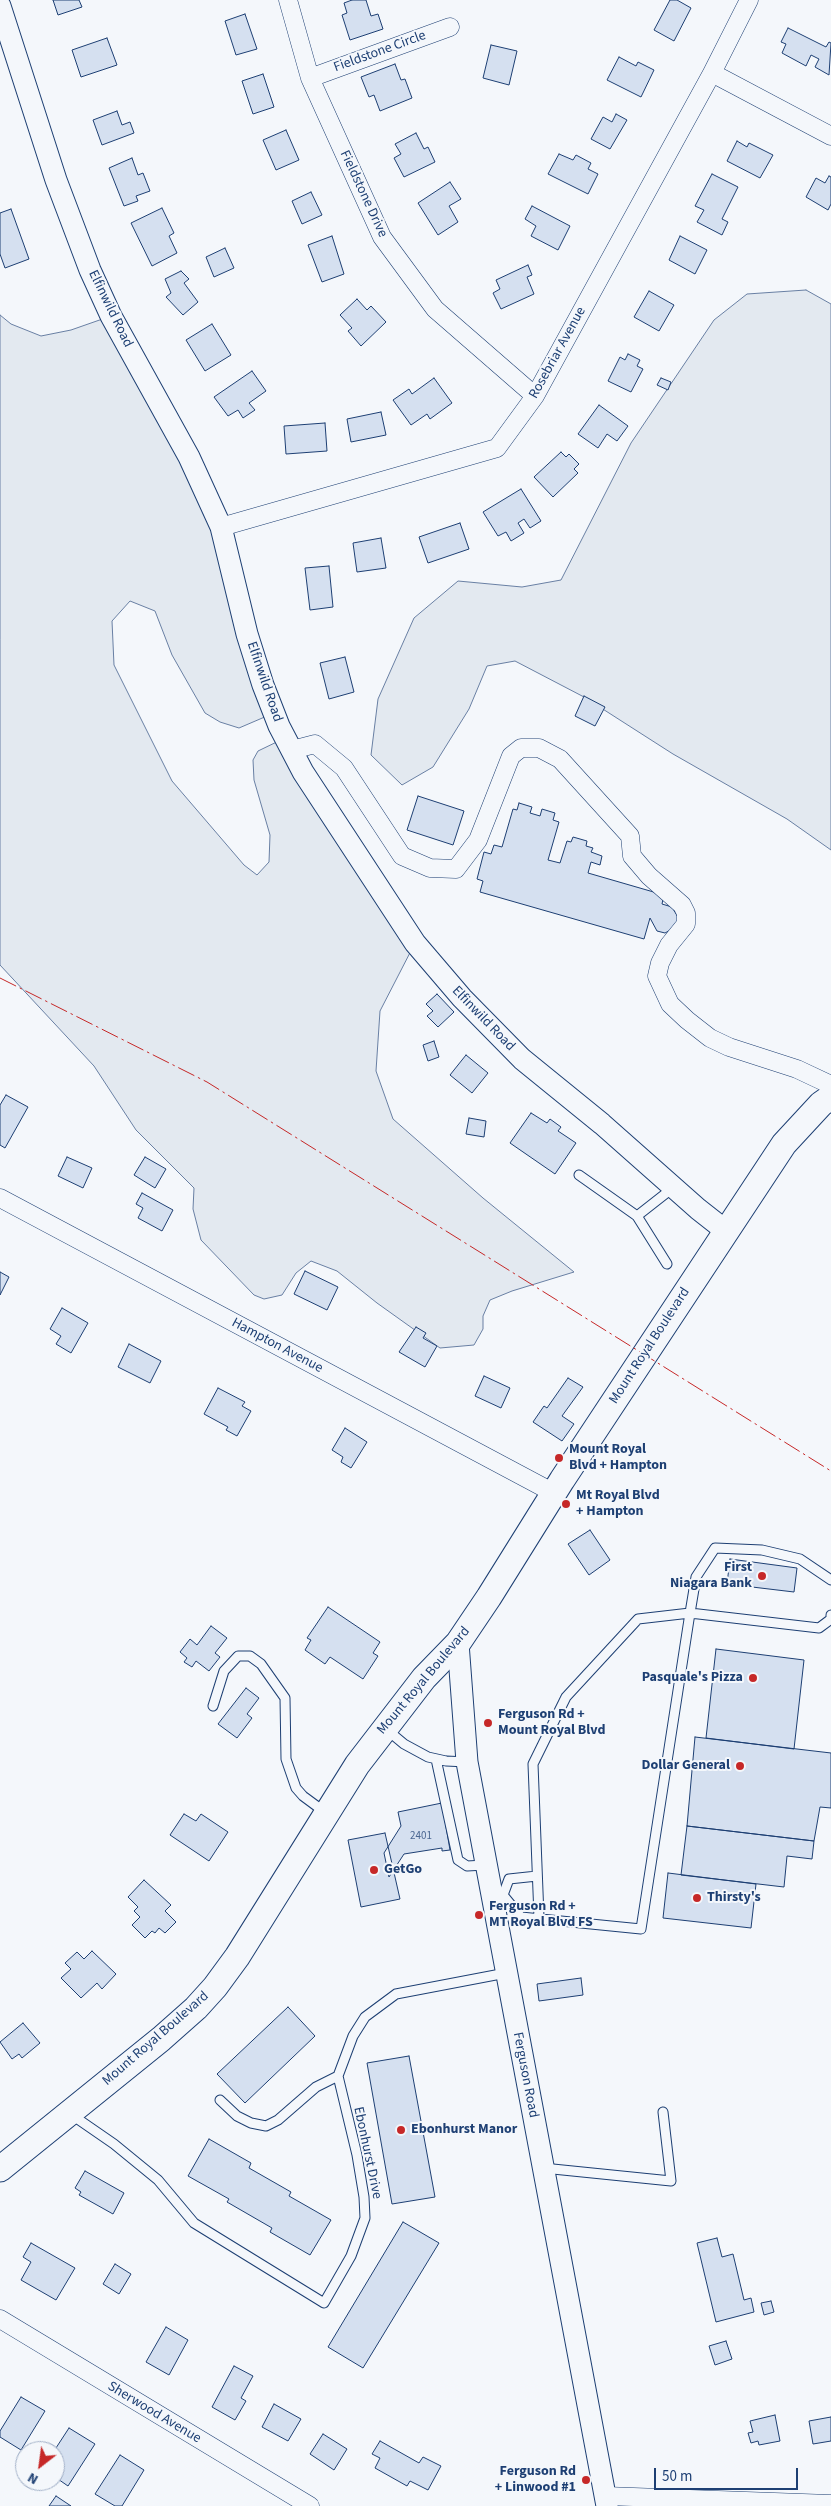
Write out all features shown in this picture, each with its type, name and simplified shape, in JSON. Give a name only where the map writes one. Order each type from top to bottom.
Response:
[{"type":"main road","name":"Mount Royal Boulevard","points":[[0,2169],[161,2039],[196,2008],[215,1987],[237,1957],[357,1765],[424,1678],[458,1643],[655,1338],[784,1144],[820,1104],[831,1097]]},
{"type":"street","name":"Fieldstone Drive","points":[[288,0],[310,78],[382,237],[435,309],[535,396]]},
{"type":"street","name":"Rosebriar Avenue","points":[[221,527],[497,448],[535,396],[712,73],[749,0]]},
{"type":"street","name":"Elfinwild Road","points":[[0,6],[56,180],[90,270],[111,316],[189,457],[221,527],[247,634],[279,726],[325,808],[415,943],[462,998],[522,1059],[602,1124],[726,1231]]},
{"type":"street","name":"Fieldstone Circle","points":[[310,78],[450,27]]},
{"type":"street","points":[[712,73],[831,136]]},
{"type":"street","points":[[292,750],[315,744],[344,768],[402,856],[430,868],[456,869],[478,840],[511,756],[521,748],[539,748],[560,759],[630,836],[632,856],[648,876],[682,906],[686,913],[686,924],[669,945],[660,963],[657,976],[670,1004],[694,1026],[729,1047],[797,1069],[831,1085]]},
{"type":"street","name":"Hampton Avenue","points":[[0,1198],[554,1493]]},
{"type":"street","name":"Ferguson Road","points":[[458,1643],[467,1762],[486,1865],[497,1898],[506,1973],[606,2501]]},
{"type":"street","name":"Sherwood Avenue","points":[[0,2319],[310,2506]]},
{"type":"street","points":[[606,2501],[831,2504]]},
{"type":"lane","points":[[579,1175],[637,1216],[666,1264]]},
{"type":"lane","points":[[637,1216],[674,1187]]},
{"type":"lane","points":[[537,1876],[509,1879],[497,1898],[521,1917],[641,1929],[696,1577],[716,1548],[762,1550],[800,1559],[831,1580]]},
{"type":"lane","points":[[539,1918],[534,1764],[566,1697],[638,1619],[690,1613],[819,1628],[831,1619],[831,1615]]},
{"type":"lane","points":[[213,1706],[224,1671],[238,1656],[250,1656],[261,1664],[285,1698],[286,1759],[293,1780],[303,1796],[326,1813]]},
{"type":"lane","points":[[384,1728],[404,1744],[436,1759],[467,1762]]},
{"type":"lane","points":[[436,1759],[458,1860],[467,1866],[486,1865]]},
{"type":"lane","points":[[220,2100],[237,2116],[251,2123],[266,2126],[278,2120],[316,2087],[338,2076],[344,2057],[361,2023],[386,1999],[412,1989],[506,1973]]},
{"type":"lane","name":"Ebonhurst Drive","points":[[70,2113],[114,2144],[158,2180],[194,2223],[324,2302],[351,2256],[365,2218],[364,2197],[358,2163],[338,2076]]},
{"type":"lane","points":[[543,2168],[671,2181],[664,2112]]},
{"type":"shaded area","points":[[806,290],[831,304],[831,850],[787,819],[673,754],[584,697],[515,661],[487,666],[469,709],[433,767],[402,785],[371,755],[378,699],[414,618],[458,581],[522,587],[561,580],[631,443],[714,320],[747,294]]},
{"type":"shaded area","points":[[0,315],[11,324],[41,336],[71,330],[111,316],[189,457],[274,713],[239,728],[220,722],[205,713],[172,655],[155,611],[130,601],[112,621],[114,665],[172,781],[244,865],[257,875],[269,862],[270,835],[254,780],[253,760],[258,751],[285,738],[415,943],[380,1011],[376,1071],[393,1119],[483,1198],[574,1272],[512,1291],[490,1300],[483,1316],[483,1329],[474,1345],[440,1348],[377,1303],[337,1271],[311,1261],[296,1273],[282,1295],[264,1299],[254,1295],[201,1240],[193,1209],[194,1188],[136,1130],[94,1066],[0,965]]},
{"type":"building","points":[[53,0],[79,0],[82,7],[58,15]]},
{"type":"building","points":[[352,0],[366,0],[371,16],[378,14],[383,29],[350,40],[342,15],[347,13],[344,3]]},
{"type":"building","points":[[670,0],[677,0],[691,8],[674,41],[654,30]]},
{"type":"building","points":[[245,14],[257,49],[236,55],[225,21]]},
{"type":"building","points":[[788,28],[826,47],[829,42],[831,43],[829,75],[815,67],[819,59],[811,55],[806,66],[782,53],[786,44],[781,42]]},
{"type":"building","points":[[107,38],[117,65],[81,77],[72,50]]},
{"type":"building","points":[[491,45],[517,51],[509,85],[483,78]]},
{"type":"building","points":[[619,57],[636,66],[638,62],[654,70],[641,97],[607,80]]},
{"type":"building","points":[[395,64],[401,80],[405,79],[412,98],[380,111],[374,95],[369,97],[361,77]]},
{"type":"building","points":[[263,74],[274,107],[253,114],[242,81]]},
{"type":"building","points":[[117,111],[122,125],[130,122],[134,133],[102,145],[93,120]]},
{"type":"building","points":[[616,114],[627,120],[610,149],[591,139],[603,117],[612,122]]},
{"type":"building","points":[[286,130],[299,160],[276,170],[263,140]]},
{"type":"building","points":[[416,133],[424,149],[428,147],[435,162],[404,177],[394,158],[401,154],[395,144]]},
{"type":"building","points":[[737,141],[747,147],[749,143],[773,155],[760,178],[727,161]]},
{"type":"building","points":[[559,154],[573,160],[576,155],[591,163],[588,169],[598,174],[588,194],[548,174]]},
{"type":"building","points":[[132,158],[138,175],[143,173],[150,191],[136,196],[138,201],[124,206],[109,168]]},
{"type":"building","points":[[712,174],[738,187],[722,219],[728,222],[722,235],[697,222],[704,210],[695,206]]},
{"type":"building","points":[[829,176],[831,177],[831,204],[828,210],[806,197],[816,178],[825,183]]},
{"type":"building","points":[[450,182],[461,199],[449,206],[458,222],[438,235],[418,203]]},
{"type":"building","points":[[311,192],[322,215],[302,224],[292,201]]},
{"type":"building","points":[[532,206],[570,226],[558,250],[531,236],[536,226],[525,219]]},
{"type":"building","points":[[162,208],[174,233],[169,236],[177,253],[152,266],[131,223]]},
{"type":"building","points":[[11,209],[29,259],[5,268],[0,254],[0,213]]},
{"type":"building","points":[[332,236],[344,274],[322,282],[308,245]]},
{"type":"building","points":[[680,236],[707,250],[695,274],[669,260]]},
{"type":"building","points":[[225,248],[234,268],[214,277],[206,257]]},
{"type":"building","points":[[528,265],[532,275],[527,277],[534,294],[501,309],[493,293],[500,289],[496,280]]},
{"type":"building","points":[[181,271],[189,279],[184,283],[198,302],[183,315],[166,297],[171,293],[165,279]]},
{"type":"building","points":[[649,291],[674,305],[659,331],[634,317]]},
{"type":"building","points":[[357,299],[367,310],[371,306],[386,322],[361,346],[348,331],[352,328],[340,315]]},
{"type":"building","points":[[212,324],[231,355],[205,371],[186,340]]},
{"type":"building","points":[[628,354],[640,360],[637,366],[643,369],[631,392],[608,381],[620,357],[625,360]]},
{"type":"building","points":[[252,371],[266,391],[249,403],[255,410],[243,418],[238,410],[228,416],[214,397]]},
{"type":"building","points":[[434,378],[452,403],[430,419],[427,414],[411,425],[393,400],[409,389],[412,394]]},
{"type":"building","points":[[661,378],[671,382],[668,390],[657,385]]},
{"type":"building","points":[[599,405],[628,426],[617,441],[607,434],[598,448],[578,434]]},
{"type":"building","points":[[381,412],[386,435],[351,442],[347,419]]},
{"type":"building","points":[[325,423],[327,451],[286,454],[284,426]]},
{"type":"building","points":[[561,452],[566,457],[569,454],[579,464],[574,469],[578,473],[553,497],[534,477]]},
{"type":"building","points":[[521,489],[541,521],[530,528],[524,519],[518,523],[524,533],[511,541],[506,532],[498,536],[483,512]]},
{"type":"building","points":[[460,523],[469,549],[428,563],[419,537]]},
{"type":"building","points":[[381,538],[386,568],[357,572],[353,543]]},
{"type":"building","points":[[329,566],[333,607],[310,610],[305,568]]},
{"type":"building","points":[[345,657],[354,692],[329,699],[320,663]]},
{"type":"building","points":[[584,696],[605,707],[595,726],[575,716]]},
{"type":"building","points":[[418,796],[464,811],[453,845],[407,830]]},
{"type":"building","points":[[519,803],[532,807],[530,813],[540,816],[542,809],[555,813],[553,820],[559,822],[548,860],[560,863],[567,841],[571,842],[573,837],[587,841],[586,846],[593,848],[591,852],[602,856],[600,865],[591,862],[588,873],[664,895],[662,904],[672,907],[679,919],[676,927],[665,933],[657,931],[650,918],[644,939],[480,892],[483,881],[477,879],[484,852],[491,854],[494,845],[502,847],[513,809],[517,810]]},
{"type":"building","points":[[437,994],[454,1012],[438,1027],[427,1016],[433,1011],[426,1004]]},
{"type":"building","points":[[434,1041],[439,1057],[428,1061],[423,1045]]},
{"type":"building","points":[[466,1055],[488,1073],[472,1093],[450,1075]]},
{"type":"building","points":[[6,1095],[28,1107],[5,1148],[0,1145],[0,1105]]},
{"type":"building","points":[[531,1113],[547,1123],[550,1119],[561,1127],[558,1131],[576,1143],[555,1174],[510,1143]]},
{"type":"building","points":[[469,1118],[486,1121],[484,1137],[466,1134]]},
{"type":"building","points":[[67,1157],[92,1168],[83,1188],[58,1176]]},
{"type":"building","points":[[145,1157],[166,1169],[155,1188],[134,1175]]},
{"type":"building","points":[[142,1193],[173,1210],[162,1231],[138,1218],[143,1208],[136,1204]]},
{"type":"building","points":[[305,1271],[338,1287],[327,1310],[294,1294]]},
{"type":"building","points":[[0,1272],[9,1277],[0,1295]]},
{"type":"building","points":[[62,1308],[88,1323],[71,1353],[56,1344],[61,1336],[50,1329]]},
{"type":"building","points":[[416,1327],[426,1333],[423,1338],[437,1346],[425,1367],[399,1352]]},
{"type":"building","points":[[129,1344],[161,1361],[150,1383],[118,1367]]},
{"type":"building","points":[[484,1376],[510,1388],[501,1408],[475,1396]]},
{"type":"building","points":[[568,1378],[583,1387],[562,1416],[574,1424],[562,1441],[533,1422],[544,1406],[547,1408]]},
{"type":"building","points":[[218,1388],[245,1402],[242,1406],[251,1411],[237,1436],[226,1430],[228,1427],[204,1414]]},
{"type":"building","points":[[345,1428],[367,1442],[351,1468],[341,1462],[343,1457],[332,1450]]},
{"type":"building","points":[[590,1530],[610,1560],[589,1575],[568,1544]]},
{"type":"building","name":"First Niagara Bank","points":[[730,1559],[797,1568],[794,1592],[727,1584]]},
{"type":"building","points":[[328,1607],[380,1642],[373,1653],[378,1656],[363,1679],[330,1657],[325,1664],[305,1650],[311,1640],[307,1638]]},
{"type":"building","points":[[211,1626],[227,1638],[215,1653],[220,1657],[209,1671],[196,1661],[192,1667],[184,1662],[187,1658],[180,1652],[190,1639],[197,1645]]},
{"type":"building","points":[[716,1649],[804,1660],[794,1749],[706,1738]]},
{"type":"building","points":[[246,1688],[259,1698],[247,1714],[252,1718],[237,1738],[218,1724]]},
{"type":"building","points":[[695,1737],[831,1753],[831,1808],[820,1807],[814,1841],[687,1826]]},
{"type":"building","name":"GetGo","points":[[442,1803],[450,1850],[442,1851],[442,1848],[404,1854],[389,1877],[384,1853],[401,1826],[398,1812]]},
{"type":"building","points":[[184,1814],[196,1821],[201,1814],[228,1832],[209,1861],[170,1835]]},
{"type":"building","points":[[687,1826],[814,1841],[812,1859],[787,1856],[784,1887],[681,1875]]},
{"type":"building","name":"GetGo","points":[[385,1833],[400,1899],[361,1907],[348,1840]]},
{"type":"building","points":[[668,1873],[756,1884],[751,1928],[663,1918]]},
{"type":"building","points":[[144,1880],[171,1905],[165,1911],[176,1922],[165,1933],[159,1928],[155,1933],[152,1931],[145,1938],[132,1925],[140,1917],[134,1911],[138,1907],[128,1897]]},
{"type":"building","points":[[92,1951],[116,1974],[102,1989],[97,1983],[81,1998],[61,1978],[71,1969],[65,1963],[77,1952],[84,1959]]},
{"type":"building","points":[[581,1978],[583,1995],[539,2001],[537,1984]]},
{"type":"building","points":[[288,2007],[315,2036],[245,2103],[217,2074]]},
{"type":"building","points":[[23,2023],[40,2043],[22,2058],[19,2054],[12,2059],[0,2042]]},
{"type":"building","name":"Ebonhurst Manor","points":[[409,2056],[435,2197],[392,2204],[367,2063]]},
{"type":"building","points":[[209,2139],[251,2163],[249,2168],[291,2192],[289,2196],[331,2220],[310,2255],[270,2232],[272,2228],[227,2202],[229,2199],[188,2176]]},
{"type":"building","points":[[85,2171],[124,2193],[113,2214],[79,2195],[81,2192],[75,2188]]},
{"type":"building","points":[[403,2222],[439,2243],[363,2368],[328,2347]]},
{"type":"building","points":[[717,2238],[722,2257],[733,2254],[744,2300],[751,2298],[754,2312],[716,2322],[697,2243]]},
{"type":"building","points":[[31,2243],[75,2268],[56,2300],[21,2280],[31,2262],[23,2257]]},
{"type":"building","points":[[115,2264],[131,2274],[119,2294],[103,2284]]},
{"type":"building","points":[[771,2301],[774,2312],[764,2315],[761,2303]]},
{"type":"building","points":[[166,2327],[188,2340],[169,2375],[146,2362]]},
{"type":"building","points":[[726,2341],[732,2359],[715,2365],[709,2346]]},
{"type":"building","points":[[234,2366],[253,2376],[241,2398],[246,2401],[235,2420],[212,2407]]},
{"type":"building","points":[[21,2397],[45,2411],[27,2441],[15,2441],[15,2446],[0,2437],[0,2431]]},
{"type":"building","points":[[274,2404],[301,2419],[288,2441],[262,2427]]},
{"type":"building","points":[[775,2415],[780,2441],[759,2445],[758,2441],[751,2443],[748,2433],[753,2432],[750,2421]]},
{"type":"building","points":[[831,2417],[831,2441],[813,2444],[809,2421]]},
{"type":"building","points":[[69,2428],[95,2444],[68,2486],[65,2484],[65,2441],[61,2441]]},
{"type":"building","points":[[323,2434],[347,2449],[334,2470],[310,2454]]},
{"type":"building","points":[[380,2441],[419,2463],[423,2457],[441,2466],[428,2490],[410,2481],[407,2486],[375,2468],[380,2458],[372,2454]]},
{"type":"building","points":[[120,2455],[144,2470],[122,2506],[115,2506],[95,2494]]},
{"type":"building","points":[[56,2496],[71,2506],[49,2506]]},
{"type":"power","points":[[0,978],[207,1082],[831,1471]]},
{"type":"place","name":"Mount Royal Blvd + Hampton","points":[[559,1458]]},
{"type":"place","name":"Mt Royal Blvd + Hampton","points":[[566,1504]]},
{"type":"place","name":"First Niagara Bank","points":[[762,1576]]},
{"type":"place","name":"Pasquale's Pizza","points":[[753,1678]]},
{"type":"place","name":"Ferguson Rd + Mount Royal Blvd","points":[[488,1723]]},
{"type":"place","name":"Dollar General","points":[[740,1766]]},
{"type":"place","name":"GetGo","points":[[374,1870]]},
{"type":"place","name":"Thirsty's","points":[[697,1898]]},
{"type":"place","name":"Ferguson Rd + MT Royal Blvd FS","points":[[479,1915]]},
{"type":"place","name":"Ebonhurst Manor","points":[[401,2130]]},
{"type":"place","name":"Ferguson Rd + Linwood #1","points":[[586,2480]]}]
